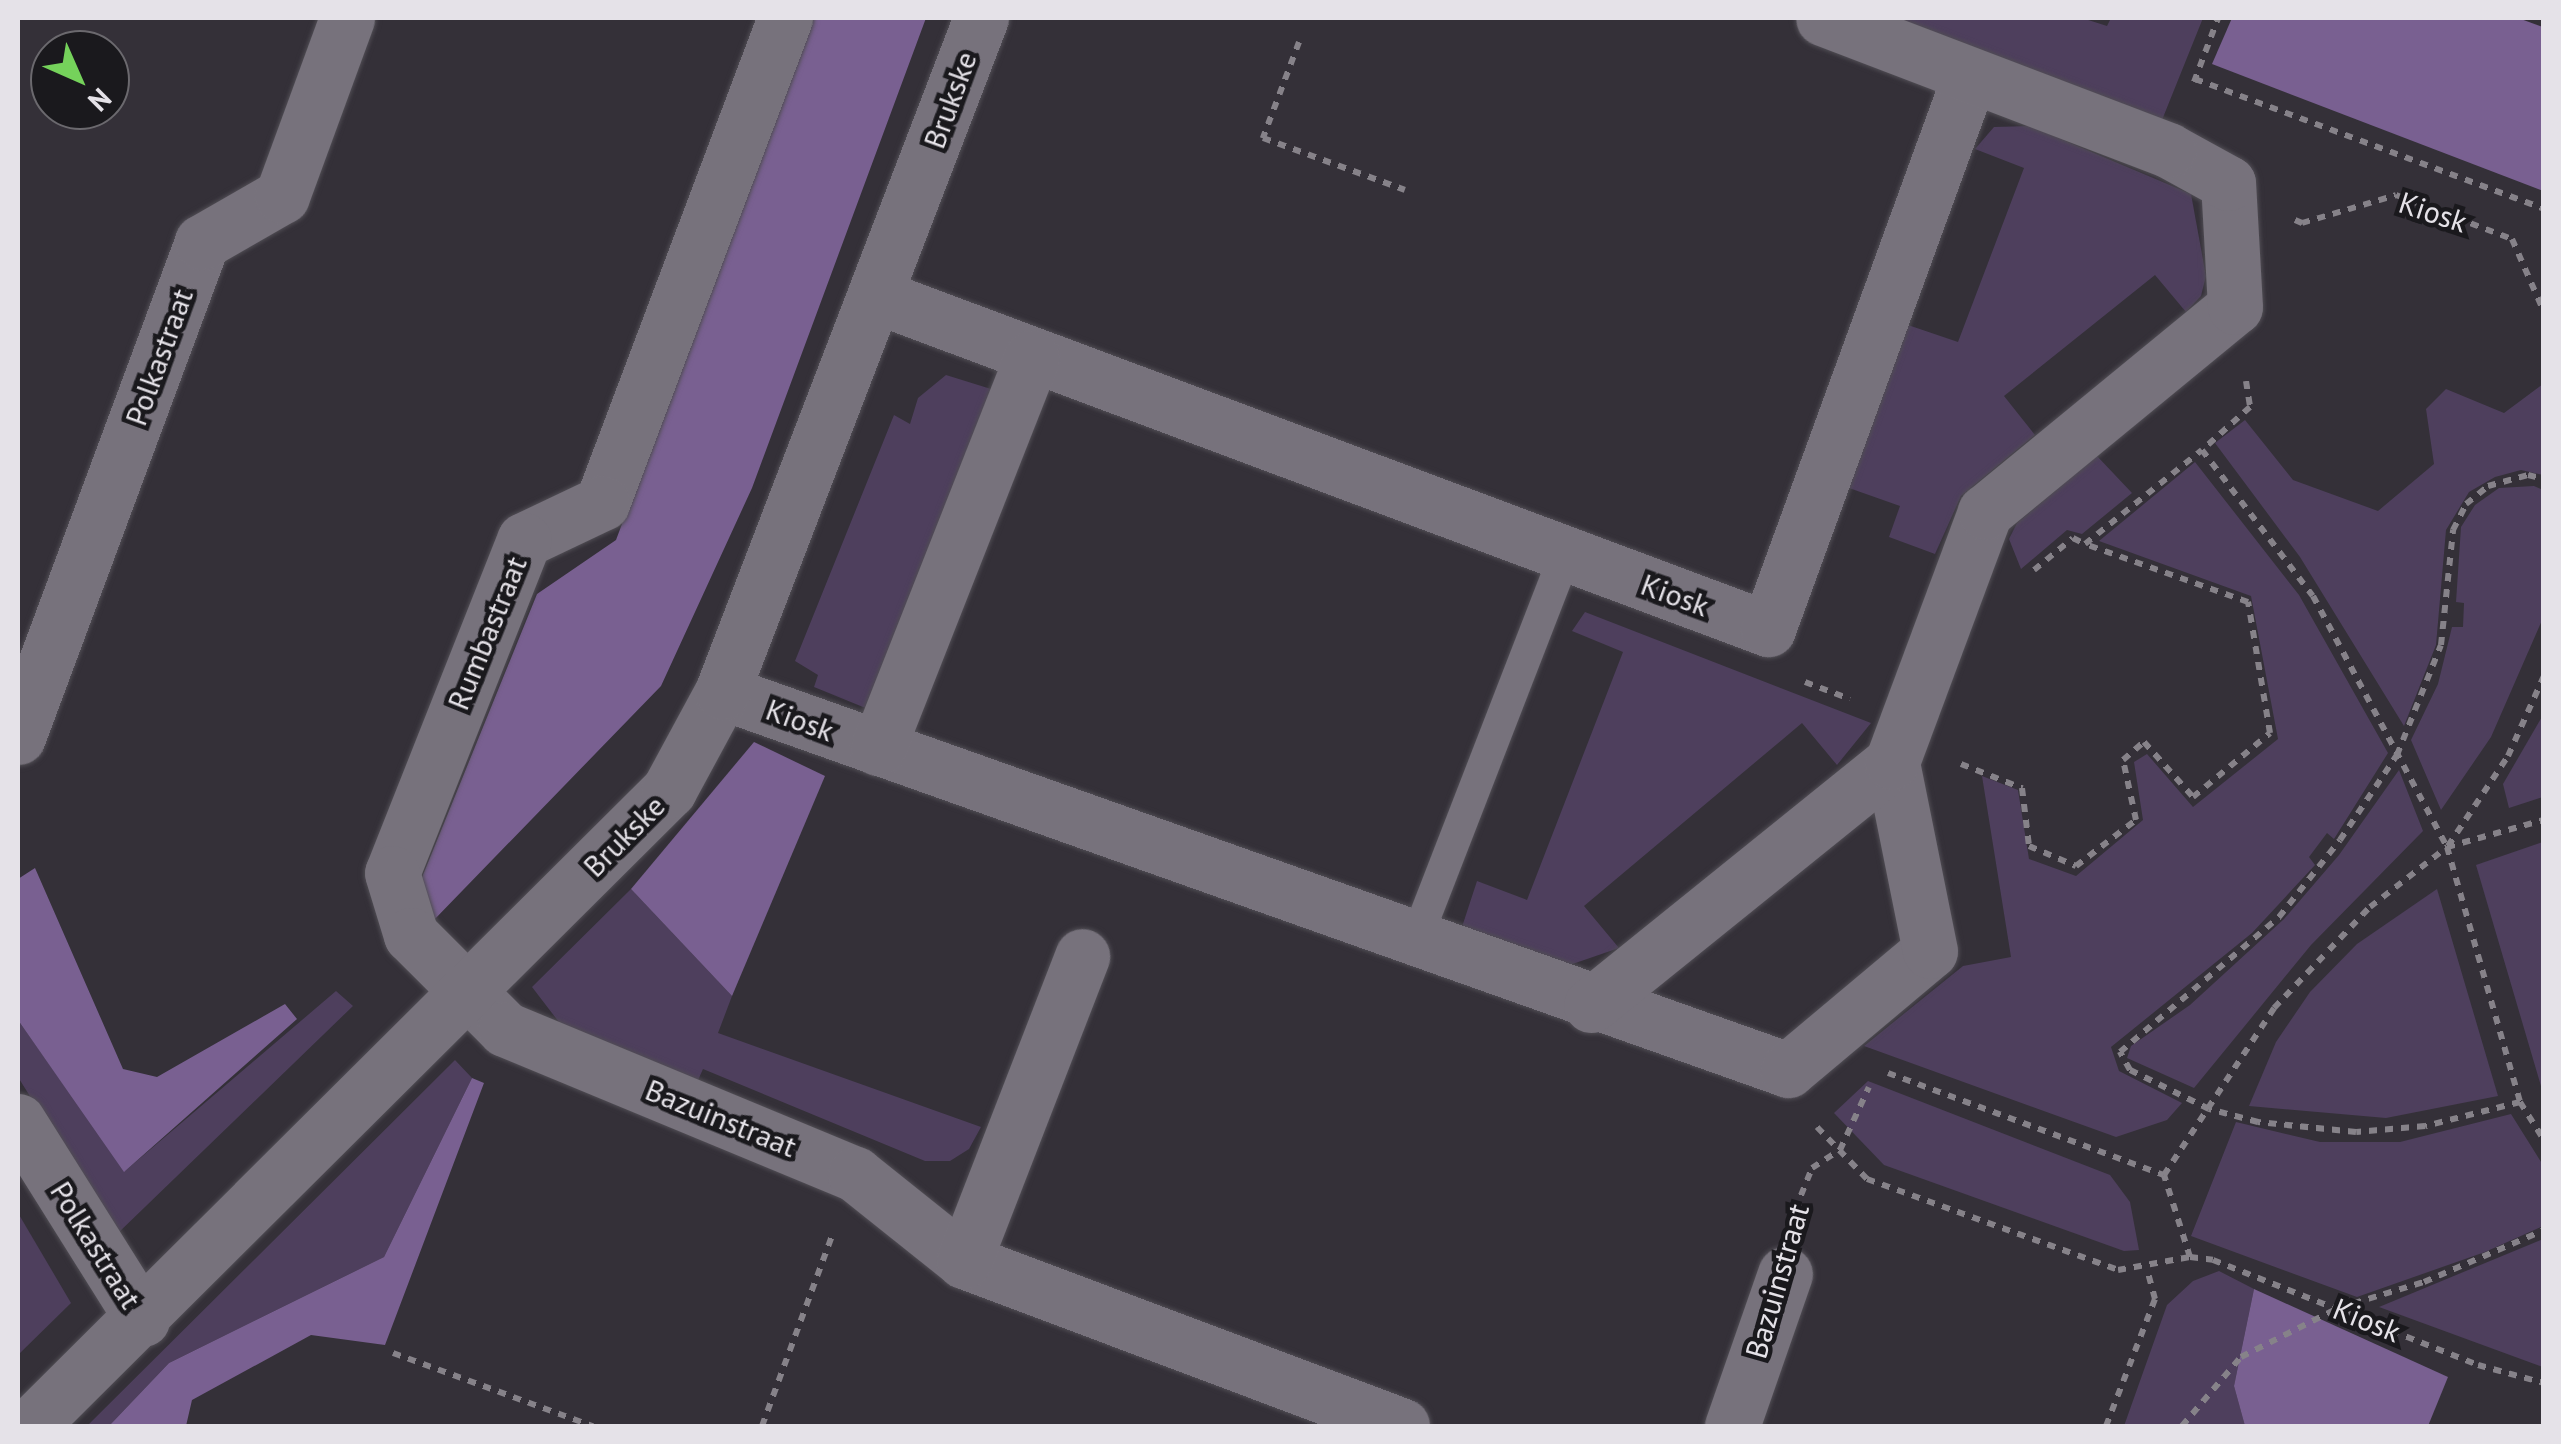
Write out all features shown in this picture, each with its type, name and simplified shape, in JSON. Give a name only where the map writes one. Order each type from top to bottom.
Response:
[{"type":"street","name":"Polkastraat","points":[[18,737],[202,242],[282,196],[347,18]]},
{"type":"street","name":"Rumbastraat","points":[[469,992],[411,935],[392,873],[524,540],[602,503],[784,18]]},
{"type":"street","name":"Brukske","points":[[30,1426],[142,1319],[669,790],[722,692],[879,297],[980,18]]},
{"type":"street","points":[[1591,1005],[1898,740],[1985,512],[2235,306],[2228,183],[2168,150],[1969,78],[1824,18]]},
{"type":"street","points":[[1768,628],[1969,78]]},
{"type":"street","name":"Kiosk","points":[[879,297],[1565,556],[1768,628]]},
{"type":"street","points":[[878,748],[1032,357]]},
{"type":"street","name":"Kiosk","points":[[722,692],[1591,1005],[1788,1070],[1930,951],[1898,740]]},
{"type":"street","points":[[964,1260],[1082,956]]},
{"type":"street","name":"Bazuinstraat","points":[[469,992],[504,1029],[855,1174],[964,1260],[1402,1426]]},
{"type":"street","name":"Polkastraat","points":[[18,1121],[142,1319]]},
{"type":"street","name":"Bazuinstraat","points":[[1732,1426],[1785,1274]]},
{"type":"lane","points":[[1415,942],[1565,556]]},
{"type":"path","points":[[2168,150],[2218,18]]},
{"type":"path","points":[[1298,42],[1263,138],[1404,190]]},
{"type":"path","points":[[2195,79],[2544,209]]},
{"type":"path","name":"Kiosk","points":[[2228,183],[2302,223],[2396,195],[2512,240],[2544,312]]},
{"type":"path","points":[[2085,544],[2250,407],[2235,306]]},
{"type":"path","points":[[2202,450],[2313,596],[2447,847],[2520,1102],[2544,1140]]},
{"type":"path","points":[[2520,1102],[2425,1126],[2356,1132],[2209,1109],[2130,1070],[2120,1052],[2279,917],[2396,755],[2441,644],[2454,530],[2466,504],[2488,486],[2528,475],[2544,479]]},
{"type":"path","points":[[1768,628],[1772,669],[1898,740],[2022,788],[2029,846],[2076,866],[2136,820],[2123,760],[2144,742],[2193,797],[2270,734],[2248,602],[2072,538],[2010,592],[1968,561]]},
{"type":"path","points":[[2164,1176],[2274,1008],[2370,908],[2447,847],[2508,756],[2544,676]]},
{"type":"path","points":[[2447,847],[2544,820]]},
{"type":"path","points":[[1878,1069],[2164,1176],[2190,1257],[2147,1269],[2118,1270],[1867,1179],[1840,1150],[1878,1069]]},
{"type":"path","name":"Bazuinstraat","points":[[1785,1274],[1789,1224],[1812,1168],[1840,1150]]},
{"type":"path","points":[[762,1426],[855,1174]]},
{"type":"path","points":[[2182,1426],[2240,1356],[2338,1308],[2424,1282],[2544,1230]]},
{"type":"path","name":"Kiosk","points":[[2190,1257],[2338,1308],[2478,1365],[2544,1383]]},
{"type":"path","points":[[2106,1426],[2155,1299],[2147,1269]]},
{"type":"path","points":[[393,1353],[592,1426]]},
{"type":"shaded area","points":[[810,18],[926,18],[752,488],[661,686],[432,922],[416,892],[537,594],[616,540]]},
{"type":"shaded area","points":[[1885,18],[2082,18],[2107,26],[2111,18],[2203,18],[2162,120]]},
{"type":"shaded area","points":[[2232,18],[2518,18],[2543,27],[2543,191],[2212,64]]},
{"type":"shaded area","points":[[2030,126],[2191,194],[2206,276],[2201,296],[2186,312],[2155,275],[2004,396],[2035,435],[1961,496],[1935,554],[1889,537],[1900,506],[1849,488],[1908,325],[1958,342],[2024,168],[1975,149],[1994,127]]},
{"type":"shaded area","points":[[946,375],[991,389],[868,709],[814,687],[818,675],[795,661],[894,415],[910,424],[918,398]]},
{"type":"shaded area","points":[[2543,384],[2543,475],[2521,470],[2495,477],[2469,492],[2446,530],[2436,645],[2404,726],[2300,557],[2215,443],[2245,420],[2293,480],[2378,511],[2434,464],[2426,409],[2446,389],[2504,413]]},
{"type":"shaded area","points":[[2097,456],[2132,493],[2082,534],[2067,530],[2021,569],[2009,539],[2017,523]]},
{"type":"shaded area","points":[[2195,462],[2299,595],[2388,753],[2334,839],[2327,833],[2309,857],[2315,865],[2252,933],[2111,1047],[2119,1071],[2182,1103],[2167,1120],[2116,1137],[1864,1046],[1963,966],[2011,957],[1982,776],[2018,790],[2029,859],[2076,876],[2143,820],[2134,762],[2147,754],[2193,807],[2278,739],[2251,596],[2099,541]]},
{"type":"shaded area","points":[[2534,486],[2543,490],[2543,618],[2491,737],[2441,810],[2411,740],[2438,684],[2452,627],[2463,627],[2464,603],[2456,602],[2461,527],[2475,505],[2499,488]]},
{"type":"shaded area","points":[[1585,612],[1871,723],[1837,765],[1802,723],[1584,906],[1619,948],[1558,969],[1461,930],[1477,881],[1527,900],[1623,652],[1572,631]]},
{"type":"shaded area","points":[[2543,715],[2543,797],[2509,808],[2503,784]]},
{"type":"shaded area","points":[[754,742],[825,776],[732,996],[631,889]]},
{"type":"shaded area","points":[[2399,770],[2423,831],[2311,945],[2194,1088],[2127,1058],[2131,1046],[2190,1005],[2284,919],[2339,855]]},
{"type":"shaded area","points":[[2544,842],[2543,1093],[2476,865]]},
{"type":"shaded area","points":[[35,868],[123,1069],[157,1077],[285,1004],[297,1019],[124,1172],[18,1020],[18,879]]},
{"type":"shaded area","points":[[631,889],[732,996],[718,1033],[981,1127],[969,1149],[950,1161],[925,1161],[703,1069],[695,1087],[565,1030],[532,987]]},
{"type":"shaded area","points":[[2437,889],[2498,1096],[2386,1118],[2249,1106],[2276,1042],[2310,992],[2357,944]]},
{"type":"shaded area","points":[[336,991],[353,1006],[116,1235],[18,1077],[18,1020],[125,1171]]},
{"type":"shaded area","points":[[455,1060],[472,1078],[384,1257],[169,1363],[109,1426],[87,1426]]},
{"type":"shaded area","points":[[472,1078],[484,1083],[385,1345],[311,1335],[192,1400],[186,1426],[109,1426],[169,1363],[384,1257]]},
{"type":"shaded area","points":[[1868,1081],[2110,1175],[2130,1202],[2139,1250],[2124,1251],[1884,1165],[1834,1113]]},
{"type":"shaded area","points":[[2511,1114],[2543,1165],[2543,1226],[2485,1252],[2357,1297],[2191,1236],[2236,1122],[2320,1142],[2400,1142]]},
{"type":"shaded area","points":[[18,1213],[71,1303],[18,1355]]},
{"type":"shaded area","points":[[2543,1239],[2543,1367],[2379,1307]]},
{"type":"shaded area","points":[[2219,1271],[2254,1289],[2234,1386],[2245,1426],[2124,1426],[2167,1305],[2193,1281]]},
{"type":"shaded area","points":[[2254,1289],[2448,1377],[2428,1426],[2245,1426],[2234,1386]]}]
